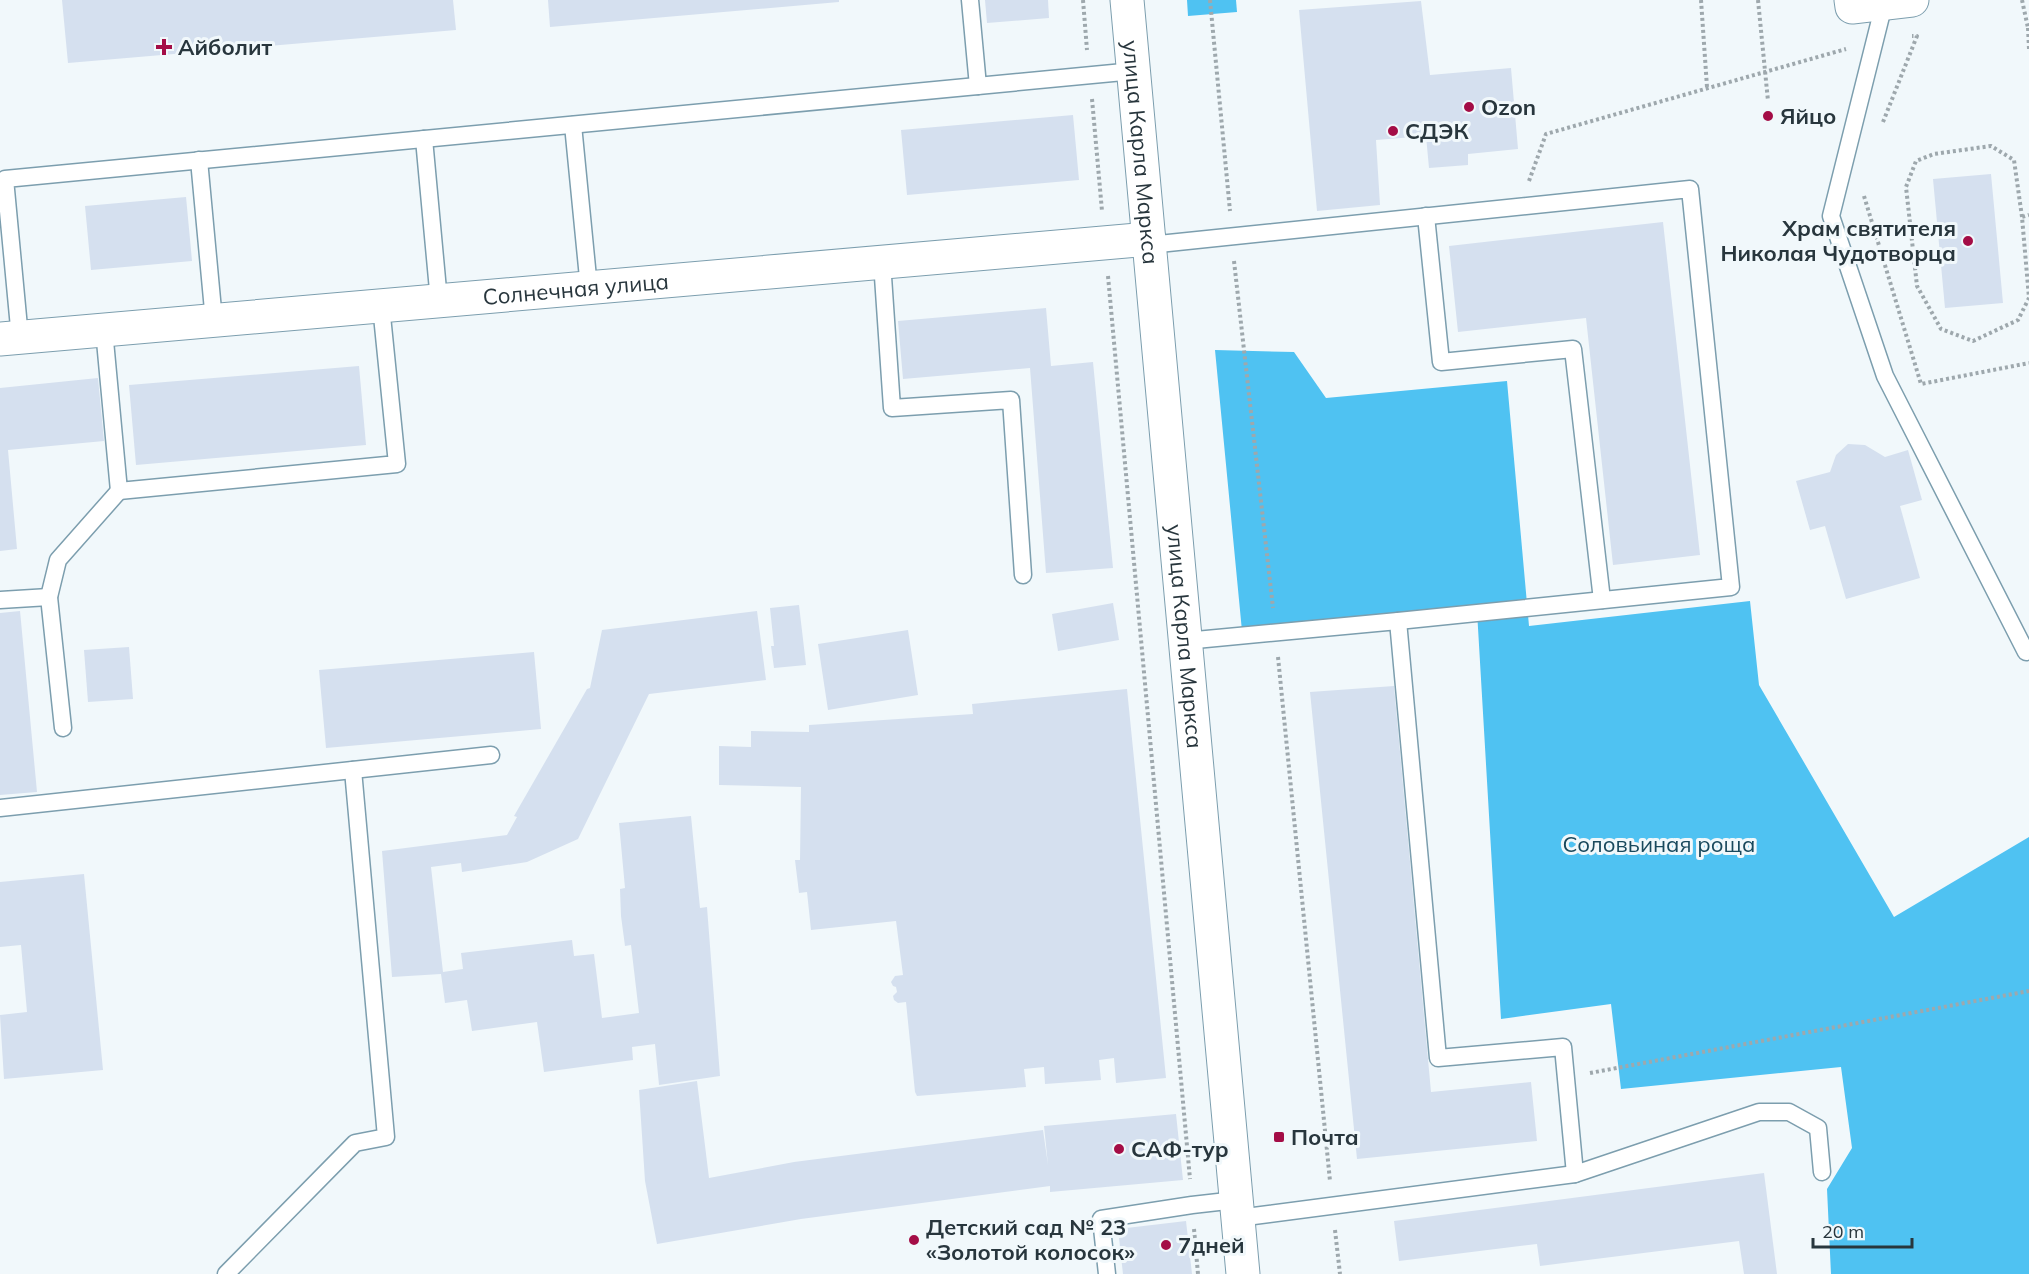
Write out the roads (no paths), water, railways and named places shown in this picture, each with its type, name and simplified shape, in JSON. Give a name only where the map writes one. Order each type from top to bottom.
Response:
[{"type":"street","name":"улица Карла Маркса","points":[[1127,0],[1243,1274]]},
{"type":"street","points":[[1851,4],[1898,2]]},
{"type":"street","name":"Солнечная улица","points":[[10,338],[1105,242],[1149,242]]},
{"type":"lane","points":[[970,0],[978,86]]},
{"type":"lane","points":[[1898,2],[1875,40],[1831,216],[1885,376],[2026,652]]},
{"type":"lane","points":[[10,338],[5,178],[1134,71]]},
{"type":"lane","points":[[573,125],[589,288]]},
{"type":"lane","points":[[424,139],[439,301]]},
{"type":"lane","points":[[199,160],[214,321]]},
{"type":"lane","points":[[1149,242],[1232,236],[1690,189],[1731,587],[1185,641]]},
{"type":"lane","points":[[1426,216],[1441,362],[1573,349],[1602,600]]},
{"type":"lane","points":[[882,262],[892,408],[1011,400],[1023,575]]},
{"type":"lane","points":[[63,728],[49,597],[58,560],[119,491],[397,464],[381,306]]},
{"type":"lane","points":[[104,330],[119,491]]},
{"type":"lane","points":[[0,600],[49,597]]},
{"type":"lane","points":[[1398,621],[1438,1058],[1563,1047],[1575,1174]]},
{"type":"lane","points":[[0,808],[491,755]]},
{"type":"lane","points":[[226,1274],[355,1143],[386,1137],[353,770]]},
{"type":"lane","points":[[1107,1274],[1101,1219],[1192,1205],[1237,1209],[1333,1206],[1575,1174],[1759,1112],[1789,1112],[1818,1128],[1822,1172]]},
{"type":"place","name":"Айболит","points":[[164,47]]},
{"type":"place","name":"Ozon","points":[[1469,107]]},
{"type":"place","name":"Яйцо","points":[[1768,116]]},
{"type":"place","name":"СДЭК","points":[[1393,131]]},
{"type":"place","name":"Храм святителя Николая Чудотворца","points":[[1968,241]]},
{"type":"place","name":"Почта","points":[[1279,1137]]},
{"type":"place","name":"САФ-тур","points":[[1119,1149]]},
{"type":"place","name":"Детский сад № 23 «Золотой колосок»","points":[[914,1240]]},
{"type":"place","name":"7дней","points":[[1166,1245]]},
{"type":"park label","name":"Соловьиная роща","points":[[1659,844]]}]
